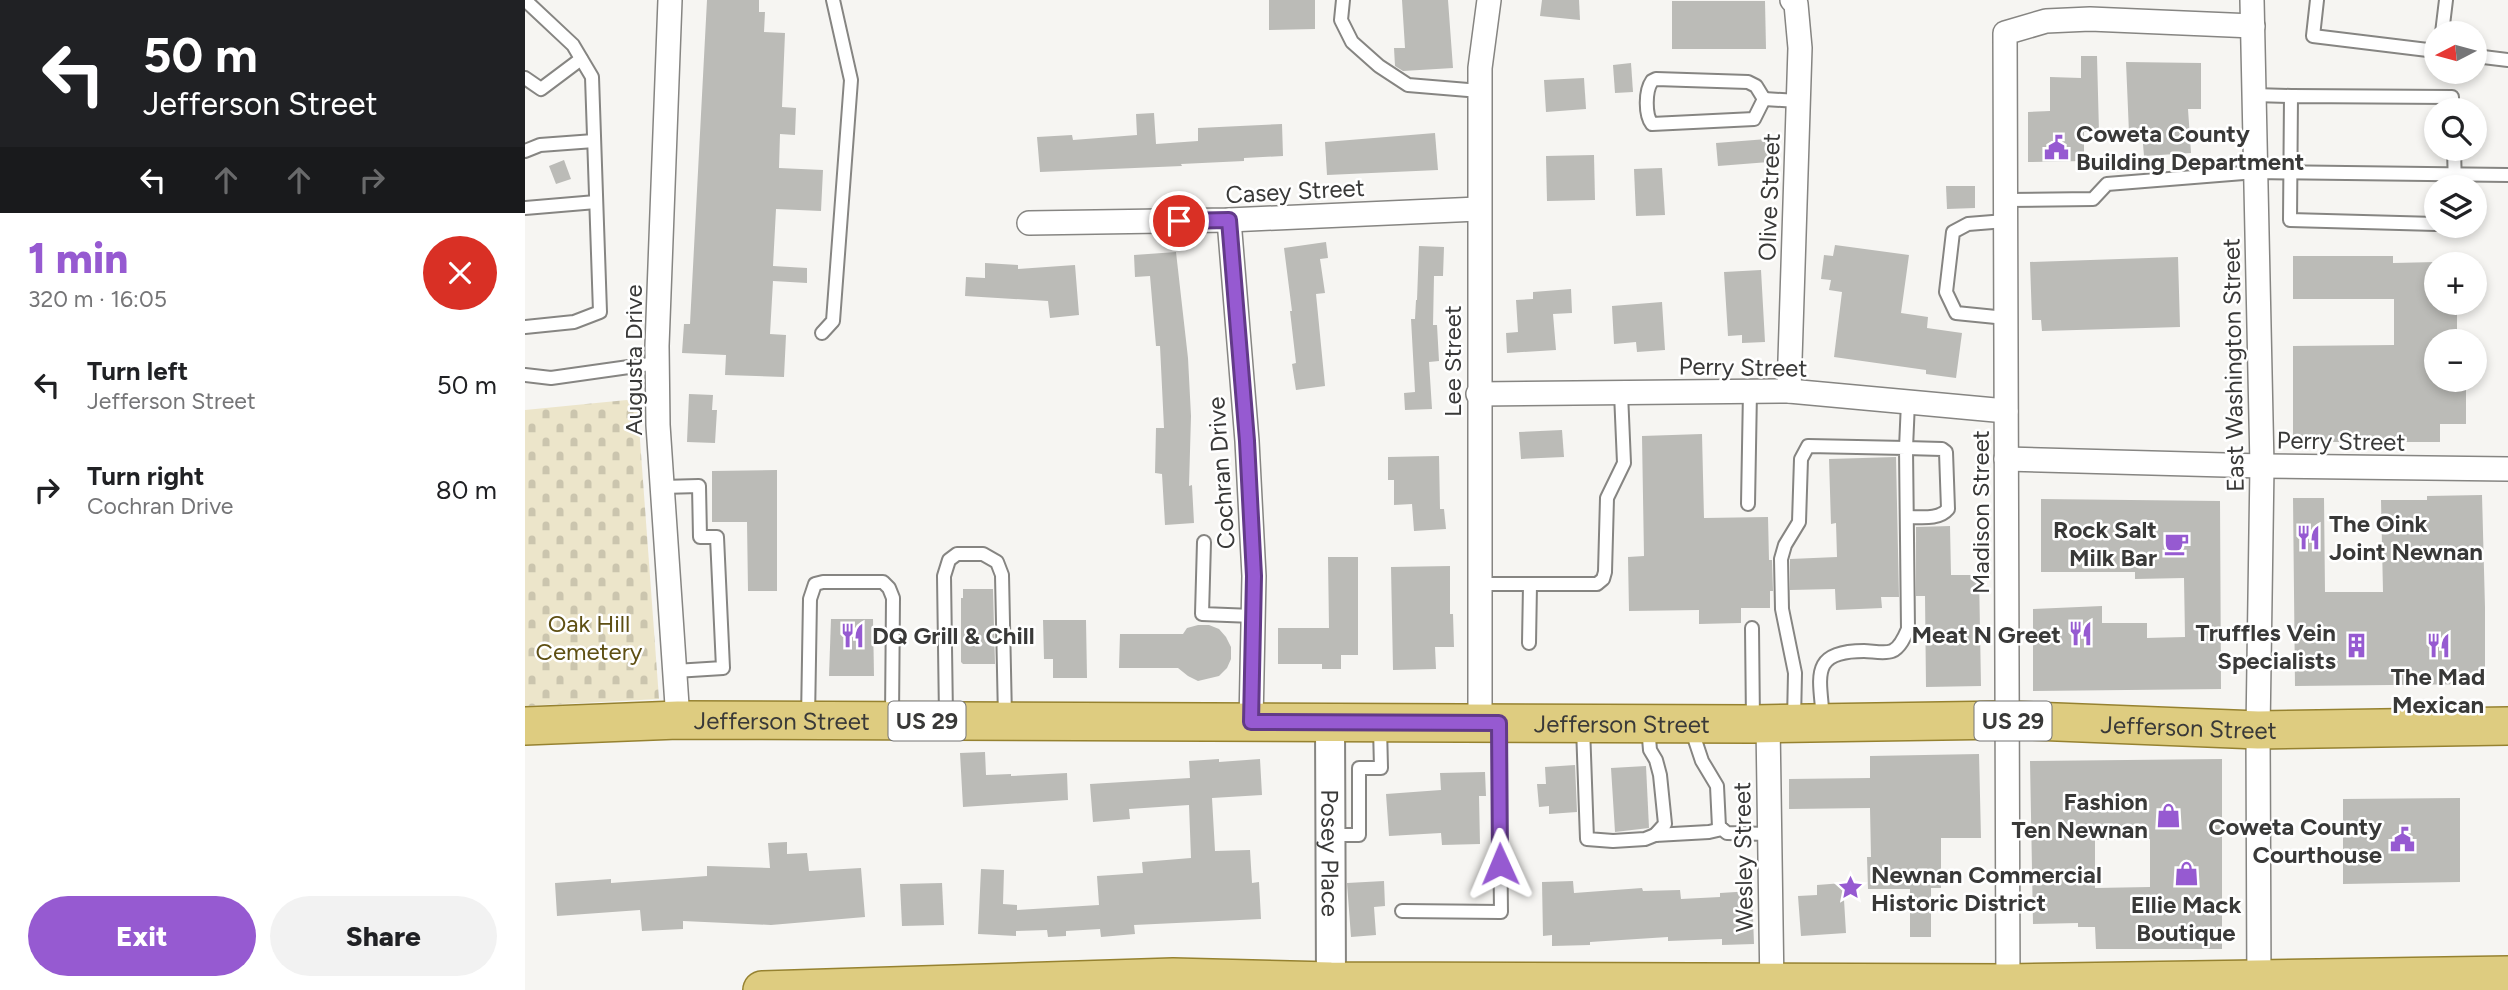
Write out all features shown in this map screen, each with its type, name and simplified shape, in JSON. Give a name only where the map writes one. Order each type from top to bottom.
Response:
[{"type":"main road","name":"Jefferson Street","points":[[525,726],[678,720],[1785,724],[2007,720],[2258,730],[2508,726]]},
{"type":"main road","points":[[762,990],[1173,984],[2259,984],[2508,975]]},
{"type":"street","name":"Augusta Drive","points":[[670,0],[657,425],[678,720]]},
{"type":"street","name":"Lee Street","points":[[1489,0],[1481,56],[1480,91],[1478,394],[1481,584],[1490,723]]},
{"type":"street","name":"East Washington Street","points":[[2252,0],[2262,466],[2258,730],[2259,984]]},
{"type":"street","name":"Olive Street","points":[[1789,391],[1800,48],[1794,2]]},
{"type":"street","name":"Madison Street","points":[[2008,986],[2005,33],[2046,21],[2091,19],[2253,26]]},
{"type":"street","name":"Casey Street","points":[[1029,223],[1229,220],[1478,209]]},
{"type":"street","name":"Cochran Drive","points":[[1229,220],[1247,441],[1254,576],[1251,722]]},
{"type":"street","name":"Perry Street","points":[[1478,394],[1789,391],[2006,411]]},
{"type":"street","name":"Perry Street","points":[[2006,458],[2262,466],[2508,469]]},
{"type":"street","name":"Posey Place","points":[[1330,723],[1331,986]]},
{"type":"street","name":"Wesley Street","points":[[1772,986],[1769,834],[1785,724]]},
{"type":"lane","points":[[525,327],[574,322],[600,312],[592,77],[573,45],[526,0]]},
{"type":"lane","points":[[822,333],[834,321],[851,80],[833,0]]},
{"type":"lane","points":[[1343,0],[1341,20],[1352,43],[1379,66],[1408,85],[1480,91]]},
{"type":"lane","points":[[2317,0],[2313,36],[2424,50]]},
{"type":"lane","points":[[2443,21],[2446,0]]},
{"type":"lane","points":[[2487,57],[2508,60]]},
{"type":"lane","points":[[525,78],[541,89],[581,58]]},
{"type":"lane","points":[[1656,79],[1748,82],[1756,86],[1764,99],[1754,119],[1656,124],[1648,120],[1647,90],[1656,79]]},
{"type":"lane","points":[[2254,95],[2452,98]]},
{"type":"lane","points":[[2291,96],[2290,220],[2424,224]]},
{"type":"lane","points":[[1764,99],[1798,101]]},
{"type":"lane","points":[[525,150],[540,145],[594,141]]},
{"type":"lane","points":[[2006,318],[1957,313],[1946,292],[1953,232],[2005,211],[2093,199],[2107,184],[2256,172],[2424,179]]},
{"type":"lane","points":[[2487,177],[2508,175]]},
{"type":"lane","points":[[525,208],[596,202]]},
{"type":"lane","points":[[525,375],[551,378],[657,363]]},
{"type":"lane","points":[[1748,504],[1750,391]]},
{"type":"lane","points":[[1481,584],[1597,584],[1602,579],[1605,572],[1607,498],[1624,463],[1621,393]]},
{"type":"lane","points":[[1785,724],[1832,655],[1843,651],[1892,651],[1900,645],[1909,629],[1906,448],[1908,402]]},
{"type":"lane","points":[[1785,724],[1795,673],[1782,609],[1781,558],[1800,514],[1801,459],[1808,446],[1942,449],[1946,452],[1948,461],[1948,509],[1938,516],[1907,517]]},
{"type":"lane","points":[[662,487],[699,486],[700,537],[717,537],[723,668],[675,671]]},
{"type":"lane","points":[[1204,542],[1202,614],[1253,616]]},
{"type":"lane","points":[[946,721],[944,576],[949,560],[957,554],[983,554],[997,562],[1002,575],[1005,721]]},
{"type":"lane","points":[[808,720],[810,599],[815,584],[883,582],[889,587],[893,598],[892,721]]},
{"type":"lane","points":[[1529,643],[1530,585]]},
{"type":"lane","points":[[1752,628],[1785,724]]},
{"type":"lane","points":[[1330,835],[1359,835],[1359,768],[1381,768],[1380,723]]},
{"type":"lane","points":[[1402,911],[1501,912],[1490,723]]},
{"type":"lane","points":[[1583,723],[1587,839],[1645,839],[1655,835],[1722,829]]},
{"type":"lane","points":[[1647,724],[1650,750],[1660,775],[1665,824],[1655,835]]},
{"type":"lane","points":[[1689,724],[1702,761],[1717,786],[1720,827],[1727,833],[1769,834]]},
{"type":"green space","name":"Oak Hill Cemetery","points":[[637,399],[659,699],[525,706],[525,410]]},
{"type":"building","points":[[707,0],[759,0],[759,12],[765,12],[764,32],[785,33],[782,107],[796,108],[795,135],[780,134],[779,168],[823,170],[821,211],[776,209],[773,266],[807,268],[807,283],[773,281],[770,334],[786,335],[784,377],[725,375],[726,355],[682,353],[684,324],[690,324]]},
{"type":"building","points":[[1269,0],[1315,0],[1315,29],[1269,30]]},
{"type":"building","points":[[1402,0],[1448,0],[1453,68],[1403,71],[1395,66],[1394,48],[1405,48]]},
{"type":"building","points":[[1542,0],[1579,0],[1580,20],[1540,16]]},
{"type":"building","points":[[1672,1],[1765,1],[1766,49],[1672,49]]},
{"type":"building","name":"Coweta County Building Department","points":[[2081,56],[2097,56],[2099,132],[2084,132],[2084,161],[2028,162],[2028,112],[2050,111],[2050,77],[2081,78]]},
{"type":"building","points":[[2126,62],[2201,63],[2201,109],[2188,109],[2191,153],[2144,156],[2142,132],[2129,133]]},
{"type":"building","points":[[1631,63],[1633,92],[1615,93],[1613,65]]},
{"type":"building","points":[[1584,78],[1586,109],[1546,112],[1544,80]]},
{"type":"building","points":[[1154,113],[1156,144],[1198,141],[1198,128],[1282,124],[1283,156],[1181,164],[1182,166],[1040,172],[1037,137],[1072,135],[1073,140],[1137,135],[1136,114]]},
{"type":"building","points":[[1435,133],[1438,170],[1327,175],[1325,142]]},
{"type":"building","points":[[1767,139],[1769,162],[1718,166],[1716,143]]},
{"type":"building","points":[[1594,155],[1595,200],[1547,201],[1546,156]]},
{"type":"building","points":[[564,160],[571,179],[556,184],[549,166]]},
{"type":"building","points":[[1662,168],[1665,215],[1636,216],[1634,169]]},
{"type":"building","points":[[1946,186],[1975,186],[1975,208],[1947,209]]},
{"type":"building","points":[[1326,242],[1328,258],[1320,259],[1325,293],[1316,294],[1325,386],[1296,390],[1292,364],[1296,363],[1292,311],[1284,248]]},
{"type":"building","points":[[1835,245],[1909,255],[1901,313],[1928,317],[1927,328],[1962,333],[1956,378],[1926,374],[1926,370],[1834,357],[1842,292],[1829,290],[1831,280],[1821,279],[1824,255],[1833,256]]},
{"type":"building","points":[[1419,246],[1444,247],[1443,276],[1434,276],[1433,325],[1437,325],[1439,361],[1429,362],[1432,409],[1405,410],[1404,393],[1415,392],[1411,319],[1415,319]]},
{"type":"building","points":[[1176,252],[1188,358],[1191,416],[1189,486],[1192,485],[1194,523],[1165,525],[1162,474],[1155,473],[1156,428],[1164,428],[1160,346],[1156,346],[1150,276],[1135,277],[1134,255]]},
{"type":"building","points":[[2293,256],[2393,256],[2393,263],[2424,262],[2424,315],[2457,315],[2457,329],[2424,329],[2424,392],[2466,392],[2466,424],[2440,424],[2440,442],[2293,442],[2293,346],[2394,345],[2394,299],[2293,299]]},
{"type":"building","points":[[2178,257],[2180,327],[2042,331],[2041,320],[2032,320],[2030,262]]},
{"type":"building","points":[[985,263],[1018,265],[1018,269],[1075,265],[1079,315],[1050,318],[1048,301],[965,296],[966,277],[985,278]]},
{"type":"building","points":[[1761,270],[1765,342],[1742,343],[1742,335],[1728,336],[1724,272]]},
{"type":"building","points":[[1571,289],[1572,313],[1553,314],[1556,350],[1507,353],[1506,333],[1518,332],[1516,300],[1533,299],[1533,292]]},
{"type":"building","points":[[1662,302],[1665,350],[1637,352],[1636,342],[1614,344],[1612,306]]},
{"type":"building","points":[[689,394],[713,395],[712,410],[717,410],[715,443],[687,442]]},
{"type":"building","points":[[1562,430],[1564,457],[1521,459],[1519,432]]},
{"type":"building","points":[[1702,434],[1704,518],[1768,517],[1773,591],[1770,591],[1770,608],[1741,608],[1741,623],[1699,624],[1699,610],[1629,611],[1628,557],[1644,556],[1642,436]]},
{"type":"building","points":[[1439,456],[1440,509],[1444,509],[1446,529],[1414,531],[1412,504],[1394,505],[1394,480],[1388,480],[1388,457]]},
{"type":"building","points":[[1896,457],[1899,597],[1881,597],[1882,608],[1836,610],[1835,589],[1790,590],[1790,559],[1837,557],[1836,523],[1831,524],[1829,459]]},
{"type":"building","points":[[777,470],[777,591],[748,591],[747,522],[712,522],[712,471]]},
{"type":"building","points":[[2482,495],[2485,684],[2295,686],[2293,498],[2324,498],[2325,592],[2383,592],[2381,500],[2427,500],[2427,496]]},
{"type":"building","points":[[2041,499],[2220,501],[2221,689],[2033,691],[2033,609],[2102,606],[2102,623],[2147,623],[2147,638],[2185,637],[2184,578],[2135,579],[2135,572],[2041,572]]},
{"type":"building","points":[[1950,526],[1951,575],[1979,575],[1981,686],[1926,687],[1925,596],[1916,596],[1916,527]]},
{"type":"building","points":[[1328,557],[1358,557],[1358,655],[1341,655],[1341,669],[1322,669],[1322,664],[1278,664],[1278,628],[1329,628]]},
{"type":"building","points":[[1450,566],[1450,614],[1453,614],[1454,647],[1435,647],[1436,669],[1393,670],[1391,567]]},
{"type":"building","points":[[963,589],[993,589],[995,664],[961,662]]},
{"type":"building","name":"DQ Grill & Chill","points":[[831,619],[873,619],[874,676],[829,676]]},
{"type":"building","points":[[1043,620],[1086,620],[1087,678],[1053,678],[1053,659],[1044,659]]},
{"type":"building","points":[[1198,625],[1219,629],[1231,647],[1231,659],[1219,676],[1198,681],[1178,668],[1119,668],[1120,634],[1183,634],[1187,628]]},
{"type":"building","points":[[985,752],[986,775],[1067,773],[1068,800],[963,807],[960,753]]},
{"type":"building","points":[[1979,754],[1981,838],[1941,838],[1941,888],[1931,888],[1931,937],[1910,937],[1910,889],[1868,889],[1867,857],[1871,857],[1870,808],[1789,809],[1789,779],[1870,778],[1870,756]]},
{"type":"building","points":[[1219,759],[1219,762],[1260,759],[1262,795],[1212,798],[1215,851],[1250,850],[1252,883],[1259,882],[1261,919],[1134,925],[1135,934],[1101,937],[1100,929],[1066,931],[1066,936],[1048,937],[1047,930],[1016,931],[1016,936],[978,934],[981,869],[1004,870],[1003,904],[1017,905],[1017,910],[1099,905],[1097,876],[1143,873],[1142,862],[1191,858],[1189,805],[1129,809],[1130,819],[1093,822],[1090,784],[1190,778],[1189,761]]},
{"type":"building","points":[[2222,759],[2222,949],[2096,949],[2095,927],[2078,927],[2078,923],[2033,924],[2030,761]],"holes":[[[2150,839],[2150,887],[2095,888],[2095,840]]]},
{"type":"building","points":[[1575,765],[1577,812],[1549,814],[1549,806],[1539,807],[1537,784],[1546,784],[1545,767]]},
{"type":"building","points":[[1646,766],[1649,828],[1615,832],[1611,768]]},
{"type":"building","points":[[1485,772],[1486,796],[1479,796],[1480,844],[1442,845],[1441,833],[1389,836],[1386,794],[1441,790],[1440,773]]},
{"type":"building","name":"Coweta County Courthouse","points":[[2460,798],[2460,882],[2343,884],[2343,799]]},
{"type":"building","points":[[787,842],[787,854],[807,853],[809,871],[861,868],[865,917],[771,925],[683,921],[683,929],[642,931],[640,910],[557,916],[555,883],[611,879],[611,883],[707,876],[707,866],[770,868],[768,843]]},
{"type":"building","points":[[1384,881],[1385,906],[1374,907],[1376,935],[1351,937],[1347,883]]},
{"type":"building","points":[[1573,881],[1574,893],[1642,888],[1643,891],[1680,890],[1681,899],[1720,897],[1720,893],[1752,891],[1754,944],[1722,945],[1722,939],[1668,941],[1668,937],[1552,946],[1552,935],[1543,936],[1542,882]]},
{"type":"building","points":[[942,883],[944,925],[902,926],[900,884]]},
{"type":"building","points":[[1843,883],[1846,933],[1801,936],[1798,896],[1817,895],[1817,885]]},
{"type":"place","name":"Coweta County Building Department","points":[[2056,147]]},
{"type":"place","name":"The Oink Joint Newnan","points":[[2309,537]]},
{"type":"place","name":"Rock Salt Milk Bar","points":[[2177,543]]},
{"type":"place","name":"Meat N Greet","points":[[2081,634]]},
{"type":"place","name":"DQ Grill & Chill","points":[[852,635]]},
{"type":"place","name":"The Mad Mexican","points":[[2438,645]]},
{"type":"place","name":"Truffles Vein Specialists","points":[[2356,646]]},
{"type":"place","name":"Fashion Ten Newnan","points":[[2168,815]]},
{"type":"place","name":"Coweta County Courthouse","points":[[2402,840]]},
{"type":"place","name":"Ellie Mack Boutique","points":[[2186,873]]},
{"type":"place","name":"Newnan Commercial Historic District","points":[[1851,888]]},
{"type":"route","points":[[1179,221],[1229,220],[1247,441],[1254,576],[1251,722],[1499,723],[1500,864]]}]
